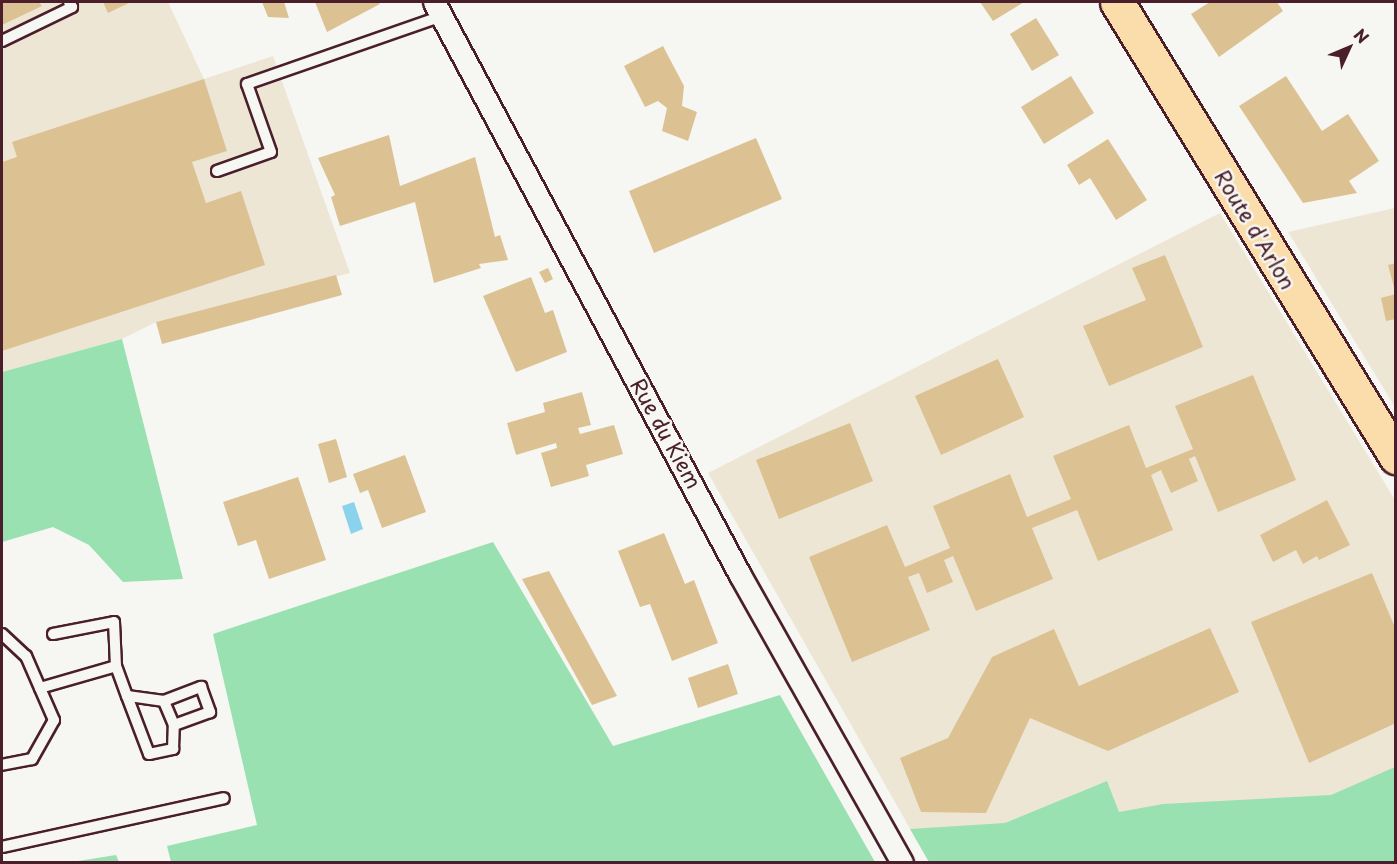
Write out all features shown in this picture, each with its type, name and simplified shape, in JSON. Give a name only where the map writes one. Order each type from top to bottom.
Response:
[{"type":"main road","name":"Route d'Arlon","points":[[1117,2],[1395,457]]},
{"type":"street","name":"Rue du Kiem","points":[[438,9],[740,575],[902,862]]},
{"type":"lane","points":[[2,41],[72,7],[69,2]]},
{"type":"lane","points":[[217,171],[271,152],[247,84],[438,9]]},
{"type":"lane","points":[[53,634],[114,622],[116,666],[149,754],[173,749],[174,725],[164,701]]},
{"type":"lane","points":[[2,634],[26,657],[54,720],[32,759],[2,765]]},
{"type":"lane","points":[[40,688],[116,666]]},
{"type":"lane","points":[[127,696],[164,701],[201,687],[210,712],[174,725]]},
{"type":"lane","points":[[2,847],[225,798]]},
{"type":"shaded area","points":[[2,2],[168,2],[204,79],[273,56],[350,273],[156,322],[122,339],[2,372]]},
{"type":"shaded area","points":[[1395,208],[1395,407],[1288,232]]},
{"type":"shaded area","points":[[1220,213],[1395,500],[1395,862],[929,862],[708,473]]},
{"type":"green space","points":[[122,339],[183,579],[123,582],[89,545],[53,527],[2,542],[2,372]]},
{"type":"green space","points":[[493,542],[613,746],[780,695],[875,862],[171,862],[167,846],[257,825],[213,634]]},
{"type":"green space","points":[[1395,767],[1395,862],[929,862],[910,829],[1005,823],[1107,781],[1119,812],[1163,804],[1331,795]]},
{"type":"green space","points":[[116,855],[119,862],[72,862]]},
{"type":"water","points":[[354,502],[363,529],[351,534],[342,506]]},
{"type":"building","points":[[2,2],[39,2],[42,6],[2,25]]},
{"type":"building","points":[[103,2],[131,2],[108,13]]},
{"type":"building","points":[[262,2],[284,2],[289,18],[268,17]]},
{"type":"building","points":[[315,2],[378,2],[380,4],[327,32]]},
{"type":"building","points":[[980,2],[1024,2],[993,21]]},
{"type":"building","points":[[1210,2],[1277,2],[1283,11],[1219,57],[1191,14]]},
{"type":"building","points":[[1036,18],[1059,55],[1032,71],[1010,34]]},
{"type":"building","points":[[663,46],[684,86],[682,106],[697,112],[688,141],[662,131],[667,108],[658,101],[645,107],[624,66]]},
{"type":"building","points":[[1071,76],[1094,113],[1044,144],[1021,107]]},
{"type":"building","points":[[1286,76],[1322,131],[1348,114],[1379,161],[1349,181],[1357,193],[1303,203],[1239,106]]},
{"type":"building","points":[[204,79],[227,151],[192,162],[206,203],[241,191],[265,265],[2,351],[2,162],[17,157],[12,142]]},
{"type":"building","points":[[389,135],[400,186],[475,157],[495,237],[500,235],[508,260],[479,264],[481,268],[434,283],[415,202],[340,226],[331,197],[335,195],[318,158]]},
{"type":"building","points":[[756,138],[782,199],[654,253],[629,191]]},
{"type":"building","points":[[1108,139],[1147,200],[1116,220],[1090,178],[1079,185],[1067,165]]},
{"type":"building","points":[[1165,255],[1203,347],[1109,386],[1083,326],[1146,300],[1132,268]]},
{"type":"building","points":[[1396,263],[1396,291],[1395,291],[1388,265]]},
{"type":"building","points":[[548,268],[553,279],[545,283],[539,272]]},
{"type":"building","points":[[336,275],[342,295],[162,344],[156,322]]},
{"type":"building","points":[[531,277],[545,313],[553,310],[567,352],[516,372],[483,296]]},
{"type":"building","points":[[1396,294],[1396,319],[1386,321],[1381,298]]},
{"type":"building","points":[[998,359],[1024,417],[941,455],[915,396]]},
{"type":"building","points":[[1253,375],[1296,480],[1218,512],[1195,456],[1189,459],[1198,481],[1171,493],[1161,470],[1151,475],[1173,530],[1098,561],[1077,510],[1032,528],[1053,579],[976,611],[953,556],[944,560],[953,582],[927,593],[919,573],[908,577],[930,630],[852,662],[809,557],[887,525],[905,567],[950,548],[933,506],[1010,474],[1027,517],[1071,499],[1053,456],[1129,425],[1146,468],[1193,449],[1175,406]]},
{"type":"building","points":[[582,392],[591,425],[578,428],[580,434],[614,425],[623,454],[586,465],[589,476],[551,487],[541,453],[557,448],[556,443],[516,455],[507,423],[545,412],[543,403]]},
{"type":"building","points":[[850,423],[873,481],[779,519],[756,460]]},
{"type":"building","points":[[336,439],[347,477],[329,483],[318,444]]},
{"type":"building","points":[[405,455],[426,512],[382,528],[368,490],[360,493],[353,474]]},
{"type":"building","points":[[298,477],[326,560],[269,579],[256,540],[238,546],[223,502]]},
{"type":"building","points":[[1327,500],[1350,545],[1319,560],[1317,556],[1303,564],[1296,550],[1273,562],[1260,535]]},
{"type":"building","points":[[664,533],[685,584],[694,580],[718,643],[672,661],[650,604],[640,607],[618,551]]},
{"type":"building","points":[[549,571],[617,696],[592,705],[522,579]]},
{"type":"building","points":[[1372,573],[1396,630],[1396,723],[1309,763],[1251,622]]},
{"type":"building","points":[[1210,628],[1239,692],[1108,751],[1030,718],[986,813],[921,812],[900,758],[948,738],[992,657],[1054,629],[1079,686]]},
{"type":"building","points":[[728,664],[738,694],[698,708],[688,678]]}]
